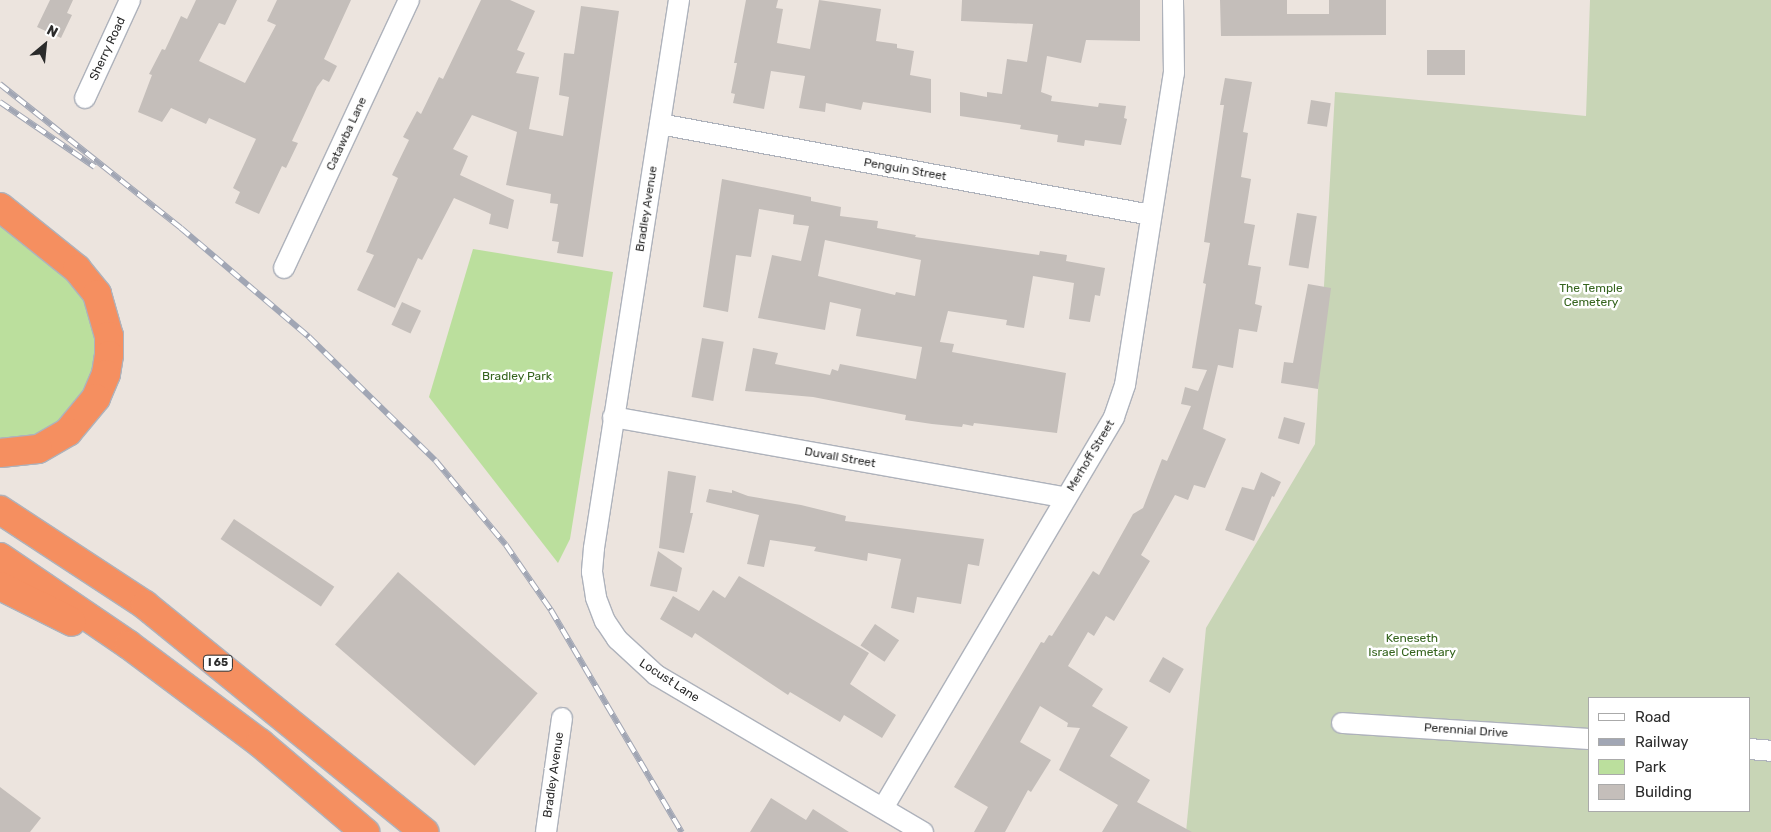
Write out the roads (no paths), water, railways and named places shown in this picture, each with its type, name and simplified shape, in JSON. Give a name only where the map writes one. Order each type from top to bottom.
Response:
[{"type":"highway","points":[[0,207],[82,275],[97,294],[105,315],[109,346],[106,374],[96,398],[80,420],[68,432],[38,449],[0,453]]},
{"type":"highway","name":"I 65","points":[[0,510],[145,605],[424,832]]},
{"type":"highway","points":[[0,557],[129,645],[260,743],[365,832]]},
{"type":"highway","points":[[0,586],[63,618],[129,645]]},
{"type":"street","name":"Sherry Road","points":[[85,98],[130,0]]},
{"type":"street","name":"Catawba Lane","points":[[284,268],[409,0]]},
{"type":"street","name":"Bradley Avenue","points":[[613,417],[679,0]]},
{"type":"street","name":"Merhoff Street","points":[[883,808],[1114,417],[1125,385],[1174,73],[1173,0]]},
{"type":"street","name":"Penguin Street","points":[[660,124],[1151,215]]},
{"type":"street","name":"Duvall Street","points":[[613,417],[1066,498]]},
{"type":"street","name":"Locust Lane","points":[[613,417],[592,572],[599,606],[617,639],[656,675],[923,832]]},
{"type":"street","name":"Bradley Avenue","points":[[546,832],[562,718]]},
{"type":"street","name":"Perennial Drive","points":[[1342,723],[1588,739]]},
{"type":"street","points":[[1751,749],[1771,751]]},
{"type":"railway","points":[[0,84],[181,228],[309,337],[436,461],[506,545],[551,610],[682,832]]},
{"type":"railway","points":[[0,102],[95,167]]},
{"type":"park label","name":"The Temple Cemetery","points":[[1591,296]]},
{"type":"park label","name":"Bradley Park","points":[[517,377]]},
{"type":"park label","name":"Keneseth Israel Cemetary","points":[[1412,646]]}]
